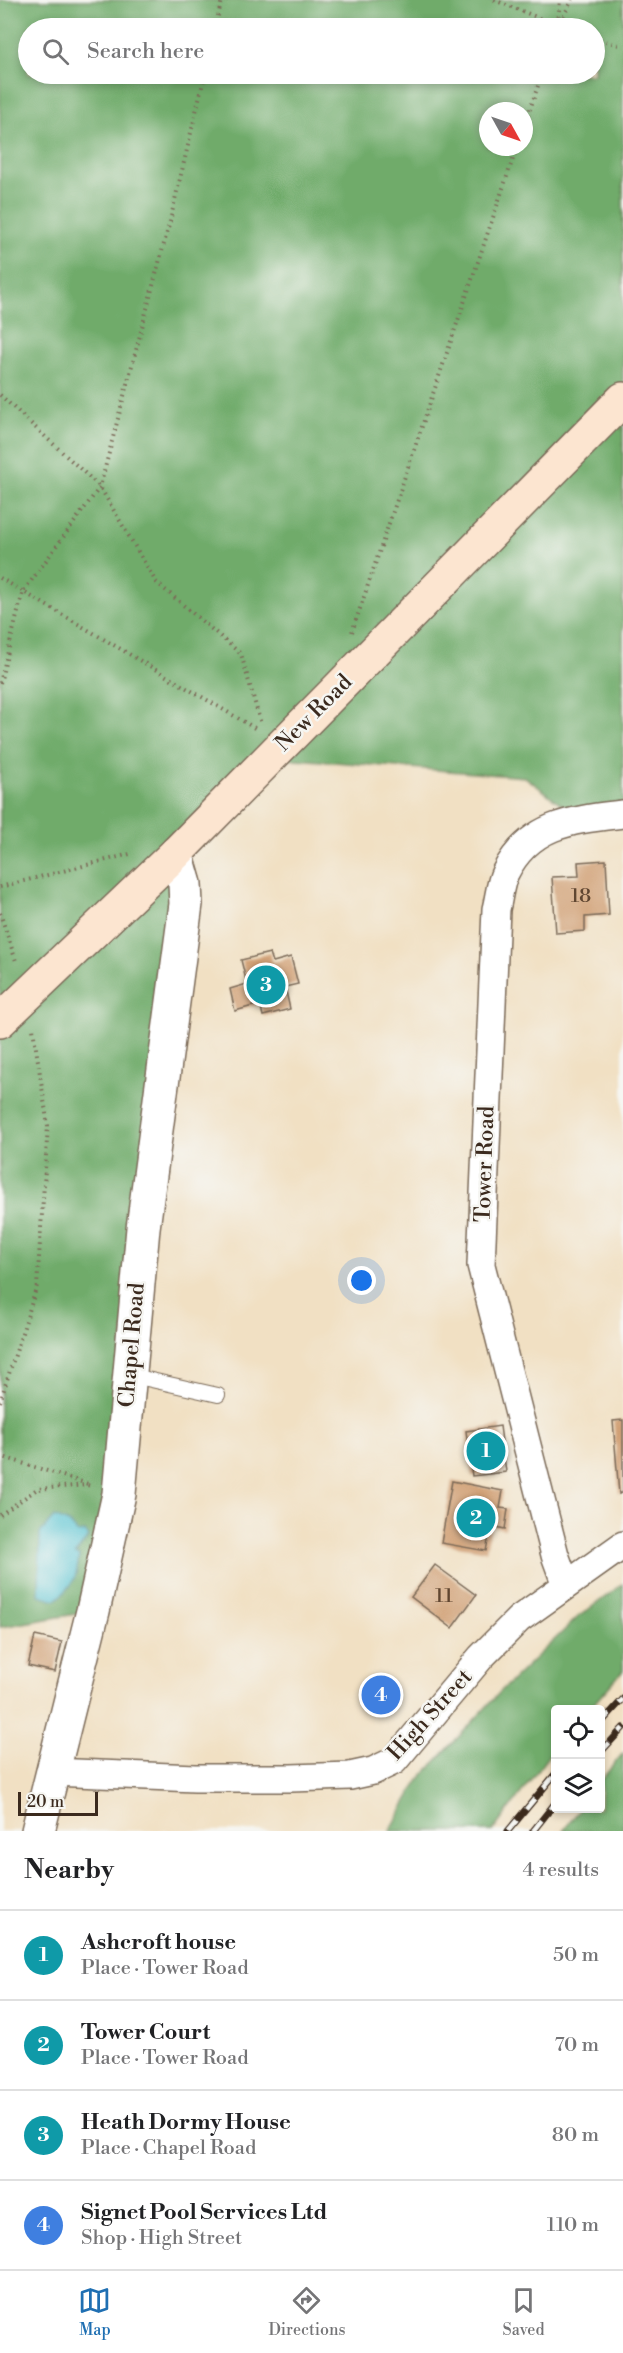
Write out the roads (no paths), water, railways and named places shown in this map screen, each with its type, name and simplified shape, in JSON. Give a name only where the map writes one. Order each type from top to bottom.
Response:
[{"type":"main road","name":"New Road","points":[[0,1021],[176,853],[623,399]]},
{"type":"street","name":"Tower Road","points":[[566,1585],[555,1555],[481,1265],[496,909],[504,874],[523,844],[549,827],[581,819],[623,814]]},
{"type":"street","name":"Chapel Road","points":[[37,1830],[93,1611],[119,1494],[143,1228],[186,904],[185,884],[176,853]]},
{"type":"street","name":"High Street","points":[[52,1772],[195,1778],[291,1778],[350,1776],[373,1771],[394,1761],[473,1666],[519,1618],[623,1545]]},
{"type":"lane","points":[[129,1375],[218,1395]]},
{"type":"water","points":[[54,1517],[69,1523],[78,1533],[85,1532],[89,1537],[75,1554],[79,1556],[73,1581],[56,1600],[39,1595],[40,1533]]},
{"type":"railway","points":[[605,1719],[623,1699]]},
{"type":"railway","points":[[605,1748],[623,1728]]},
{"type":"railway","points":[[508,1831],[551,1779]]},
{"type":"railway","points":[[533,1831],[551,1808]]},
{"type":"place","name":"Heath Dormy House","points":[[266,985]]},
{"type":"place","name":"Ashcroft house","points":[[486,1451]]},
{"type":"place","name":"Tower Court","points":[[476,1518]]},
{"type":"place","name":"Signet Pool Services Ltd","points":[[381,1695]]}]
